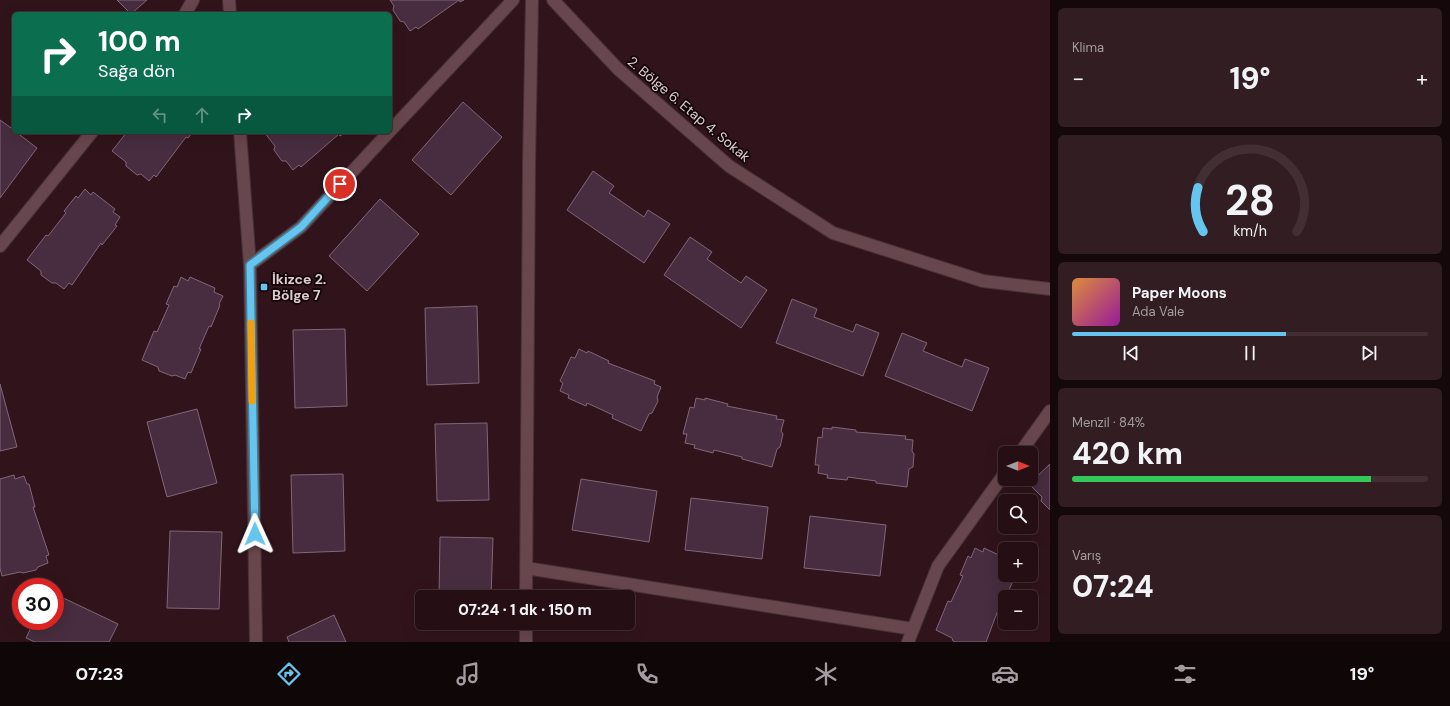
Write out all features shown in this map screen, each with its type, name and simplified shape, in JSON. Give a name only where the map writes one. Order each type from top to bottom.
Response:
[{"type":"street","points":[[186,12],[193,0]]},
{"type":"street","points":[[229,0],[230,12]]},
{"type":"street","points":[[392,130],[513,0]]},
{"type":"street","points":[[526,590],[529,172],[532,0]]},
{"type":"street","name":"2. Bölge 6. Etap 4. Sokak","points":[[553,0],[618,69],[729,166],[833,233],[982,281],[1050,289]]},
{"type":"street","points":[[0,246],[90,134]]},
{"type":"street","points":[[240,134],[250,265],[256,642]]},
{"type":"street","points":[[250,265],[301,227],[388,134]]},
{"type":"street","points":[[1025,446],[1050,411]]},
{"type":"street","points":[[908,642],[938,566],[998,483]]},
{"type":"street","points":[[526,568],[913,629]]},
{"type":"street","points":[[526,630],[526,642]]},
{"type":"building","points":[[117,0],[147,0],[133,12],[129,12]]},
{"type":"building","points":[[390,0],[459,0],[418,29],[416,27],[410,31],[404,22],[400,21],[393,10],[394,6]]},
{"type":"building","points":[[463,102],[502,137],[451,195],[412,160]]},
{"type":"building","points":[[0,120],[12,129],[12,134],[19,134],[37,148],[0,198]]},
{"type":"building","points":[[125,134],[191,134],[188,138],[186,137],[156,177],[154,175],[149,181],[141,174],[137,175],[126,166],[126,162],[112,151]]},
{"type":"building","points":[[266,134],[339,134],[301,167],[299,165],[293,170],[286,161],[282,161],[274,150],[275,146]]},
{"type":"building","points":[[593,171],[614,186],[609,193],[644,217],[648,210],[670,224],[644,263],[567,210]]},
{"type":"building","points":[[85,189],[91,195],[93,192],[115,209],[113,212],[120,217],[115,225],[117,226],[102,245],[101,243],[72,285],[69,283],[64,289],[41,275],[41,271],[27,260],[46,235],[48,236],[66,213],[64,211],[76,196],[78,198]]},
{"type":"building","points":[[380,199],[419,234],[367,291],[329,256]]},
{"type":"building","points":[[690,237],[712,252],[707,259],[741,283],[746,276],[767,290],[741,328],[664,275]]},
{"type":"building","points":[[181,277],[188,281],[190,277],[215,288],[214,292],[223,296],[211,327],[209,326],[199,349],[201,349],[191,373],[188,372],[185,379],[159,371],[158,367],[142,360],[154,331],[157,332],[169,305],[166,304],[174,286],[177,287]]},
{"type":"building","points":[[792,299],[817,309],[814,317],[853,332],[856,324],[879,333],[863,376],[776,343]]},
{"type":"building","points":[[477,306],[479,383],[427,385],[425,308]]},
{"type":"building","points":[[345,329],[347,406],[295,408],[293,330]]},
{"type":"building","points":[[902,333],[927,343],[923,351],[962,367],[965,359],[989,368],[972,411],[885,376]]},
{"type":"building","points":[[579,349],[587,353],[588,351],[609,361],[608,363],[655,381],[654,384],[661,387],[657,397],[658,401],[652,413],[649,414],[641,431],[612,418],[613,415],[587,403],[586,406],[568,398],[569,395],[560,391],[563,383],[560,381],[571,357],[575,358]]},
{"type":"building","points":[[0,384],[17,447],[0,451]]},
{"type":"building","points":[[696,398],[705,400],[705,398],[728,404],[727,406],[777,416],[776,419],[784,420],[781,431],[783,434],[780,447],[777,449],[772,467],[714,450],[713,453],[694,448],[695,445],[685,443],[687,434],[683,434],[690,407],[694,408]]},
{"type":"building","points":[[197,409],[217,483],[167,497],[147,422]]},
{"type":"building","points":[[487,423],[489,500],[437,501],[435,424]]},
{"type":"building","points":[[832,427],[856,430],[856,432],[906,436],[905,439],[913,440],[913,467],[909,469],[907,487],[876,483],[876,481],[848,477],[847,480],[827,478],[828,475],[818,473],[819,465],[815,465],[818,437],[822,438],[823,428],[832,429]]},
{"type":"building","points":[[1050,464],[1050,510],[1041,501],[1042,497],[1031,486],[1038,486],[1038,475]]},
{"type":"building","points":[[343,474],[345,551],[293,553],[291,475]]},
{"type":"building","points":[[14,475],[15,479],[24,476],[27,484],[29,484],[35,507],[33,507],[49,555],[46,556],[48,563],[38,567],[36,570],[2,576],[0,568],[0,479]]},
{"type":"building","points":[[581,479],[657,491],[649,542],[572,530]]},
{"type":"building","points":[[691,498],[768,507],[762,559],[685,550]]},
{"type":"building","points":[[810,516],[886,525],[880,576],[804,568]]},
{"type":"building","points":[[170,531],[222,532],[219,609],[167,608]]},
{"type":"building","points":[[440,537],[493,538],[491,590],[439,590]]},
{"type":"building","points":[[975,548],[983,552],[984,548],[998,555],[998,582],[1012,582],[1009,590],[998,590],[998,610],[986,642],[955,642],[952,638],[936,630],[948,601],[951,602],[963,576],[960,575],[968,556],[971,558]]},
{"type":"building","points":[[64,598],[118,624],[109,642],[35,642],[26,638],[30,630],[64,630]]},
{"type":"building","points":[[334,615],[346,642],[289,642],[287,637]]},
{"type":"slow traffic","points":[[251,323],[252,401]]},
{"type":"place","name":"İkizce 2. Bölge 7","points":[[264,287]]},
{"type":"route","points":[[255,534],[250,265],[301,227],[340,184]]}]
